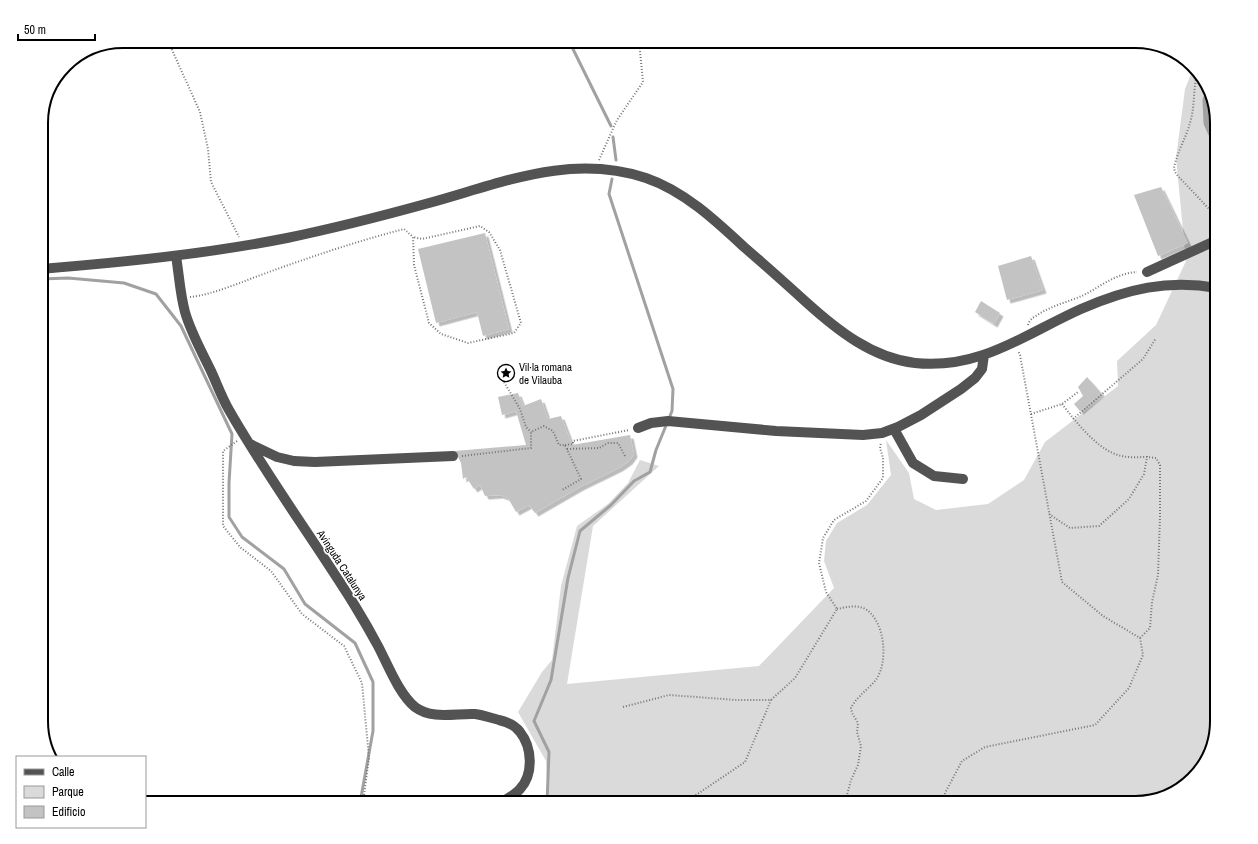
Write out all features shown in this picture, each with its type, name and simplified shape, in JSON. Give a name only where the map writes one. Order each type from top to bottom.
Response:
[{"type":"street","points":[[48,268],[176,256],[242,246],[321,231],[383,216],[524,176],[564,169],[595,168],[622,172],[648,179],[685,198],[721,226],[821,316],[848,336],[890,358],[936,364],[962,362],[1014,343],[1080,309],[1131,290],[1178,284],[1210,287]]},
{"type":"street","points":[[1147,272],[1210,243]]},
{"type":"street","name":"Avinguda Catalunya","points":[[176,256],[185,311],[191,328],[228,408],[291,509],[355,606],[408,700],[415,707],[430,714],[474,714],[485,716],[513,725],[520,731],[527,745],[529,754],[529,770],[520,790],[511,796]]},
{"type":"street","points":[[638,428],[651,423],[668,421],[776,431],[863,435],[882,433],[894,429],[941,403],[975,378],[982,369],[984,355]]},
{"type":"street","points":[[894,429],[913,463],[934,476],[963,479]]},
{"type":"street","points":[[250,444],[277,457],[294,461],[316,462],[453,456]]},
{"type":"path","points":[[171,48],[200,112],[208,149],[211,182],[242,246]]},
{"type":"path","points":[[595,168],[617,120],[643,82],[640,48]]},
{"type":"path","points":[[1196,80],[1190,124],[1174,168],[1178,176],[1210,210]]},
{"type":"path","points":[[183,297],[196,296],[210,292],[373,237],[404,229],[413,237],[422,239],[480,226],[489,232],[500,250],[521,323],[514,333],[468,343],[441,334],[429,323],[414,265],[413,237]]},
{"type":"path","points":[[1028,336],[1028,322],[1037,315],[1083,295],[1114,278],[1135,272],[1147,272]]},
{"type":"path","points":[[1073,418],[1143,359],[1156,338]]},
{"type":"path","points":[[945,796],[962,761],[985,746],[1095,726],[1129,688],[1143,655],[1140,638],[1103,616],[1062,582],[1020,355],[1014,343]]},
{"type":"path","points":[[453,456],[531,448],[531,432],[526,427],[520,409],[501,378]]},
{"type":"path","points":[[1031,414],[1062,404],[1078,392]]},
{"type":"path","points":[[1062,404],[1080,427],[1103,448],[1121,456],[1156,458],[1160,466],[1158,575],[1152,602],[1150,628],[1140,638]]},
{"type":"path","points":[[531,432],[544,426],[553,431],[559,444],[565,445],[573,444],[573,441],[638,428]]},
{"type":"path","points":[[837,609],[826,592],[819,563],[823,538],[834,520],[866,501],[883,478],[883,458],[880,448],[882,433]]},
{"type":"path","points":[[244,435],[223,451],[223,526],[240,547],[271,571],[302,614],[344,646],[362,684],[369,758],[364,796]]},
{"type":"path","points":[[567,450],[599,448],[608,443],[618,443],[625,456]]},
{"type":"path","points":[[562,490],[581,479],[565,445]]},
{"type":"path","points":[[1049,514],[1070,528],[1099,526],[1129,499],[1144,474],[1147,457]]},
{"type":"path","points":[[697,796],[745,762],[771,700],[795,678],[837,609],[858,606],[867,610],[876,622],[883,642],[884,660],[877,678],[858,697],[851,708],[852,714],[858,723],[857,732],[861,746],[858,765],[851,780],[847,796]]},
{"type":"path","points":[[623,707],[669,695],[737,700],[771,700]]},
{"type":"green space","points":[[1191,73],[1206,99],[1209,108],[1210,123],[1210,721],[1209,736],[1195,767],[1181,781],[1173,786],[1155,793],[1135,796],[548,796],[546,761],[518,712],[542,672],[552,660],[561,586],[577,526],[608,504],[628,483],[640,460],[659,466],[593,526],[567,684],[759,666],[834,588],[824,561],[826,541],[837,523],[867,505],[891,475],[886,440],[909,473],[914,499],[936,510],[988,504],[1024,480],[1045,442],[1118,386],[1117,361],[1156,325],[1186,261],[1176,158],[1185,89]]},
{"type":"building","points":[[1161,187],[1188,243],[1158,256],[1134,195]]},
{"type":"building","points":[[485,233],[509,329],[483,336],[477,312],[436,323],[418,249]]},
{"type":"building","points":[[1031,256],[1043,290],[1007,300],[998,266]]},
{"type":"building","points":[[981,301],[1000,313],[994,324],[975,312]]},
{"type":"building","points":[[1087,377],[1101,393],[1080,411],[1074,404],[1083,396],[1078,387]]},
{"type":"building","points":[[518,393],[523,406],[541,399],[548,419],[561,416],[572,445],[630,435],[634,454],[629,461],[619,468],[580,487],[535,513],[529,505],[516,512],[508,498],[500,495],[485,496],[480,485],[474,489],[466,477],[463,479],[461,463],[455,451],[526,445],[516,411],[502,415],[498,397]]},
{"type":"waterway","points":[[572,48],[611,126]]},
{"type":"waterway","points":[[613,137],[616,160]]},
{"type":"waterway","points":[[547,796],[549,752],[534,721],[551,680],[568,578],[580,531],[611,505],[634,481],[650,472],[656,450],[672,411],[673,389],[609,194],[612,179]]},
{"type":"waterway","points":[[48,279],[68,278],[124,283],[156,294],[181,326],[232,434],[229,483],[229,517],[242,537],[284,569],[305,604],[355,643],[373,682],[373,731],[361,796]]},
{"type":"place","name":"Vil·la romana de Vilauba","points":[[506,373]]}]
